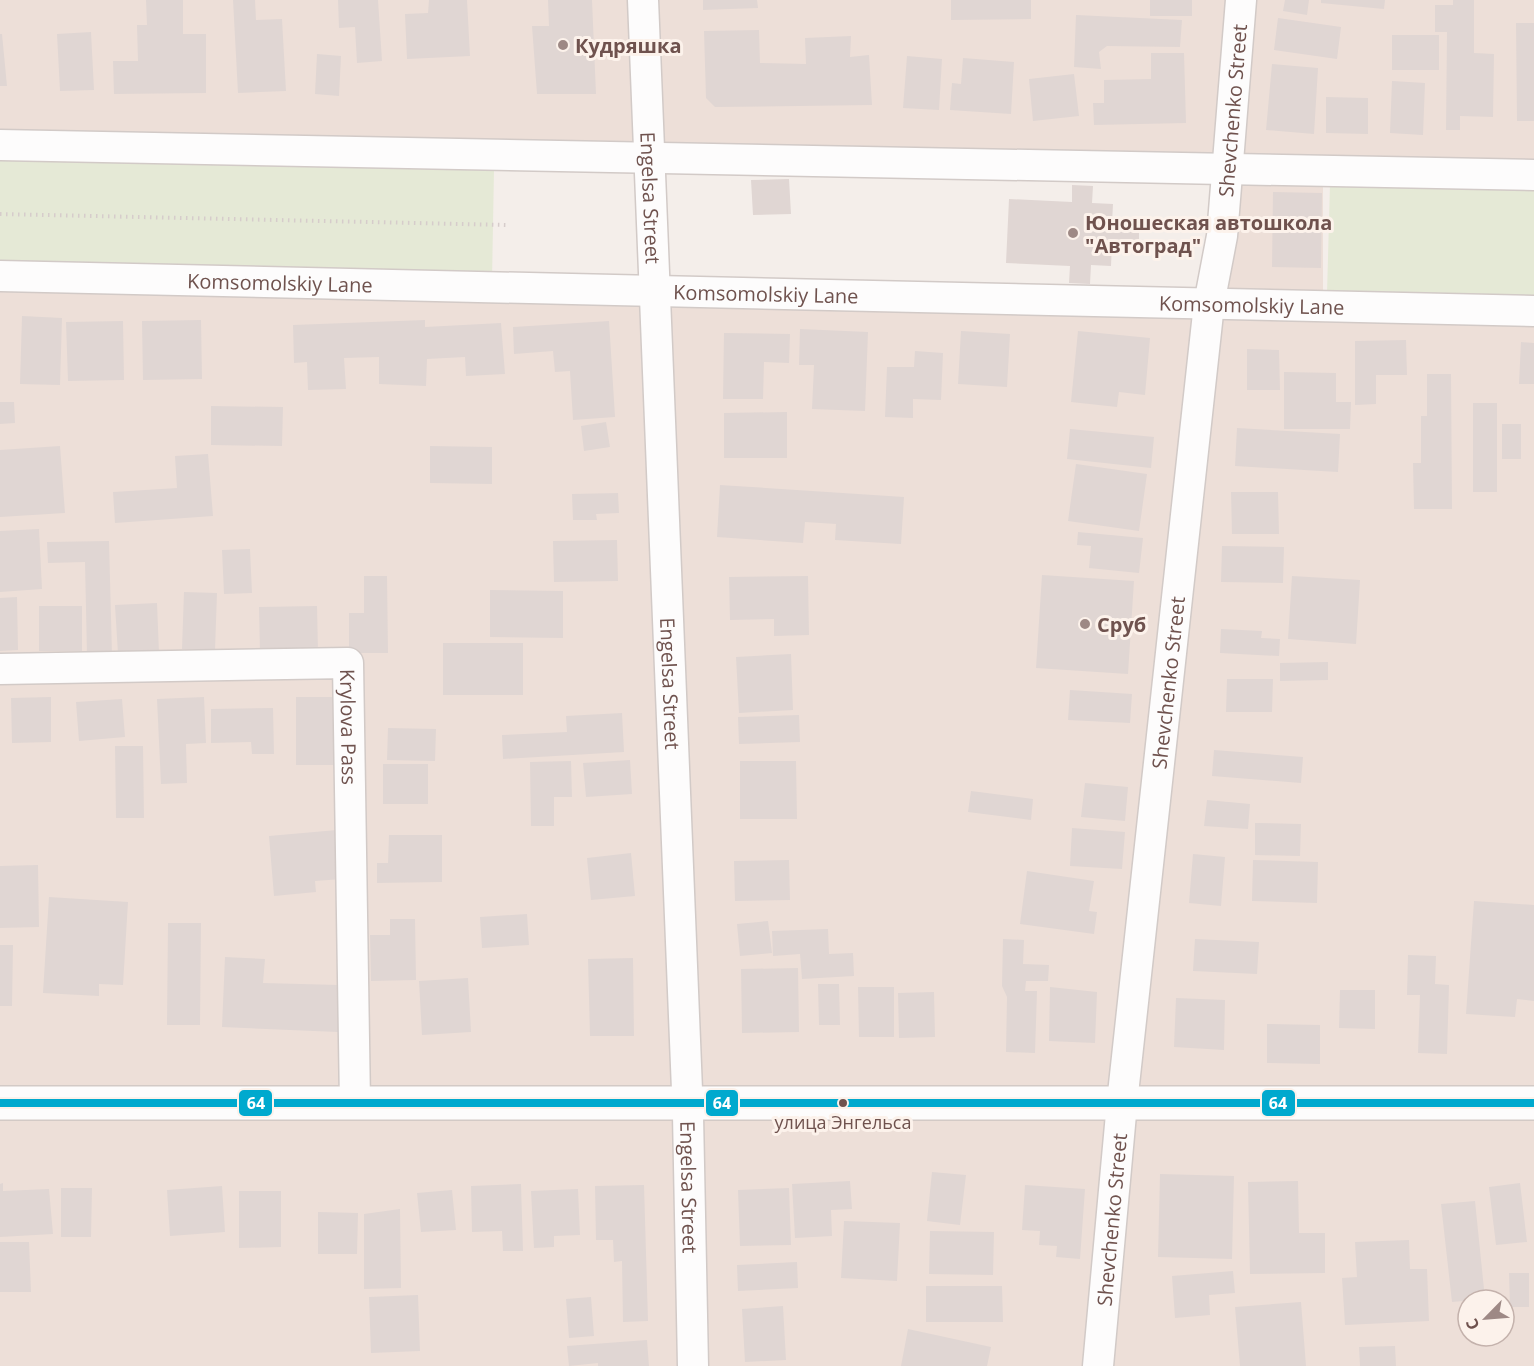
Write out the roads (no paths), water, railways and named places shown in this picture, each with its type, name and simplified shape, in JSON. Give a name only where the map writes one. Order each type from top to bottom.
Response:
[{"type":"main road","points":[[0,1103],[1534,1103]]},
{"type":"street","name":"Engelsa Street","points":[[643,0],[688,1103],[693,1366]]},
{"type":"street","name":"Shevchenko Street","points":[[1098,1366],[1122,1103],[1209,304],[1222,236],[1241,0]]},
{"type":"street","points":[[0,145],[1534,175]]},
{"type":"street","name":"Komsomolskiy Lane","points":[[0,276],[1534,311]]},
{"type":"street","name":"Krylova Pass","points":[[0,669],[348,663],[355,1103]]},
{"type":"place","name":"Кудряшка","points":[[563,45]]},
{"type":"place","name":"Юношеская автошкола \"Автоград\"","points":[[1073,233]]},
{"type":"place","name":"Сруб","points":[[1085,624]]},
{"type":"place","name":"улица Энгельса","points":[[843,1103]]}]
